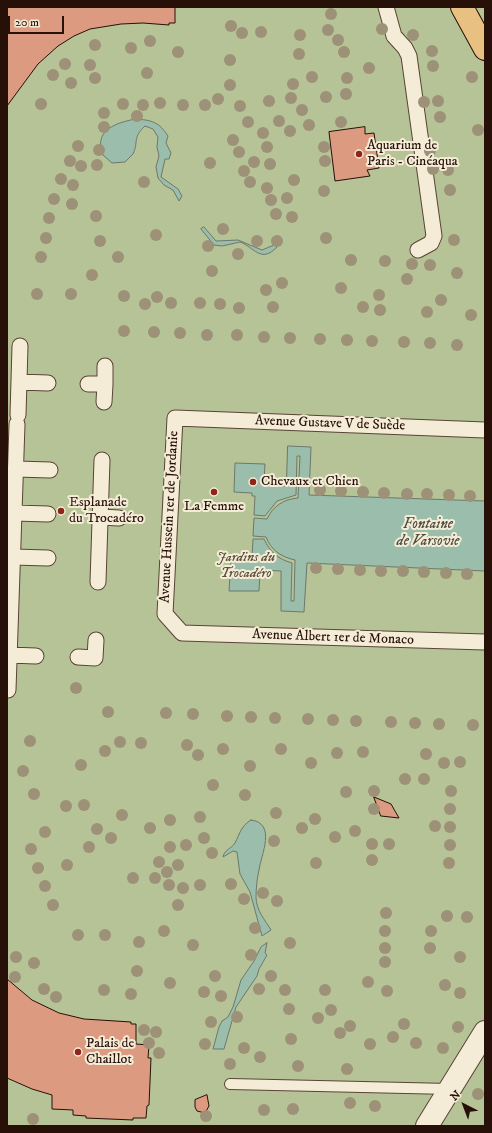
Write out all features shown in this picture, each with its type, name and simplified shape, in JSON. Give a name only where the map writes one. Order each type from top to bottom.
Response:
[{"type":"main road","points":[[462,7],[485,48]]},
{"type":"street","points":[[386,7],[394,36],[405,48],[409,56],[434,236],[431,243],[418,250]]},
{"type":"street","points":[[8,690],[13,557],[12,516],[16,470],[20,346]]},
{"type":"street","points":[[104,402],[105,366]]},
{"type":"street","points":[[19,382],[48,382]]},
{"type":"street","points":[[88,384],[105,384]]},
{"type":"street","name":"Avenue Gustave V de Suède","points":[[175,418],[485,430]]},
{"type":"street","name":"Avenue Hussein 1er de Jordanie","points":[[175,418],[165,614],[182,633]]},
{"type":"street","points":[[98,582],[102,460]]},
{"type":"street","points":[[16,470],[50,470]]},
{"type":"street","points":[[12,516],[48,514]]},
{"type":"street","points":[[100,517],[119,518]]},
{"type":"street","points":[[13,557],[48,558]]},
{"type":"street","name":"Avenue Albert 1er de Monaco","points":[[182,633],[485,642]]},
{"type":"street","points":[[78,657],[95,658],[96,640]]},
{"type":"street","points":[[9,655],[36,656]]},
{"type":"street","points":[[427,1126],[485,1032]]},
{"type":"lane","points":[[230,1084],[451,1089]]},
{"type":"green space","name":"Jardins du Trocadéro","points":[[7,7],[485,7],[485,1126],[7,1126]]},
{"type":"water","points":[[135,119],[151,121],[158,125],[168,136],[166,143],[171,153],[169,159],[165,159],[161,177],[178,189],[182,196],[179,201],[173,190],[164,185],[158,178],[156,167],[159,156],[157,147],[158,137],[153,129],[145,126],[141,130],[137,137],[133,154],[125,162],[112,163],[103,155],[101,139],[108,129]]},
{"type":"water","points":[[204,227],[216,241],[238,240],[262,250],[274,245],[277,247],[271,252],[262,254],[240,242],[222,246],[214,245],[201,229]]},
{"type":"water","name":"Fontaine de Varsovie","points":[[288,446],[311,447],[309,495],[485,501],[485,571],[307,563],[304,612],[281,611],[281,571],[263,570],[263,573],[260,573],[259,591],[229,591],[231,561],[249,562],[249,558],[252,558],[253,539],[264,539],[269,548],[275,554],[292,563],[291,601],[294,601],[295,560],[285,557],[277,552],[268,542],[266,537],[253,536],[254,518],[267,519],[272,510],[280,504],[288,500],[298,498],[300,456],[297,456],[296,495],[277,501],[265,516],[254,515],[255,496],[252,496],[252,493],[234,492],[235,463],[265,464],[264,482],[267,482],[267,485],[286,486]]},
{"type":"water","points":[[251,820],[259,822],[264,827],[266,840],[256,887],[256,902],[259,911],[271,930],[262,936],[250,892],[240,874],[237,852],[233,851],[223,857],[235,843],[243,827]]},
{"type":"water","points":[[267,943],[265,953],[267,955],[259,969],[257,976],[236,1007],[224,1049],[213,1049],[219,1027],[222,1021],[228,1017],[233,1007],[241,980],[254,961],[261,947]]},
{"type":"building","points":[[7,7],[175,7],[175,23],[169,23],[169,25],[143,23],[121,24],[90,29],[74,36],[58,46],[38,64],[7,106]]},
{"type":"building","name":"Aquarium de Paris - Cinéaqua","points":[[365,127],[365,134],[374,133],[379,168],[367,170],[370,176],[335,181],[329,132]]},
{"type":"building","points":[[374,797],[391,804],[399,818],[381,816]]},
{"type":"building","name":"Palais de Chaillot","points":[[7,979],[32,1000],[59,1013],[84,1019],[131,1022],[131,1024],[136,1024],[136,1044],[149,1045],[148,1058],[151,1058],[149,1105],[147,1106],[146,1118],[133,1118],[133,1120],[86,1118],[86,1116],[73,1115],[73,1110],[52,1109],[52,1095],[32,1089],[7,1078]]},
{"type":"building","points":[[207,1095],[209,1106],[205,1113],[197,1111],[195,1107],[195,1100]]},
{"type":"place","name":"Aquarium de Paris - Cinéaqua","points":[[359,154]]},
{"type":"place","name":"Chevaux et Chien","points":[[253,482]]},
{"type":"place","name":"La Femme","points":[[214,492]]},
{"type":"place","name":"Esplanade du Trocadéro","points":[[61,511]]},
{"type":"place","name":"Palais de Chaillot","points":[[78,1052]]}]
